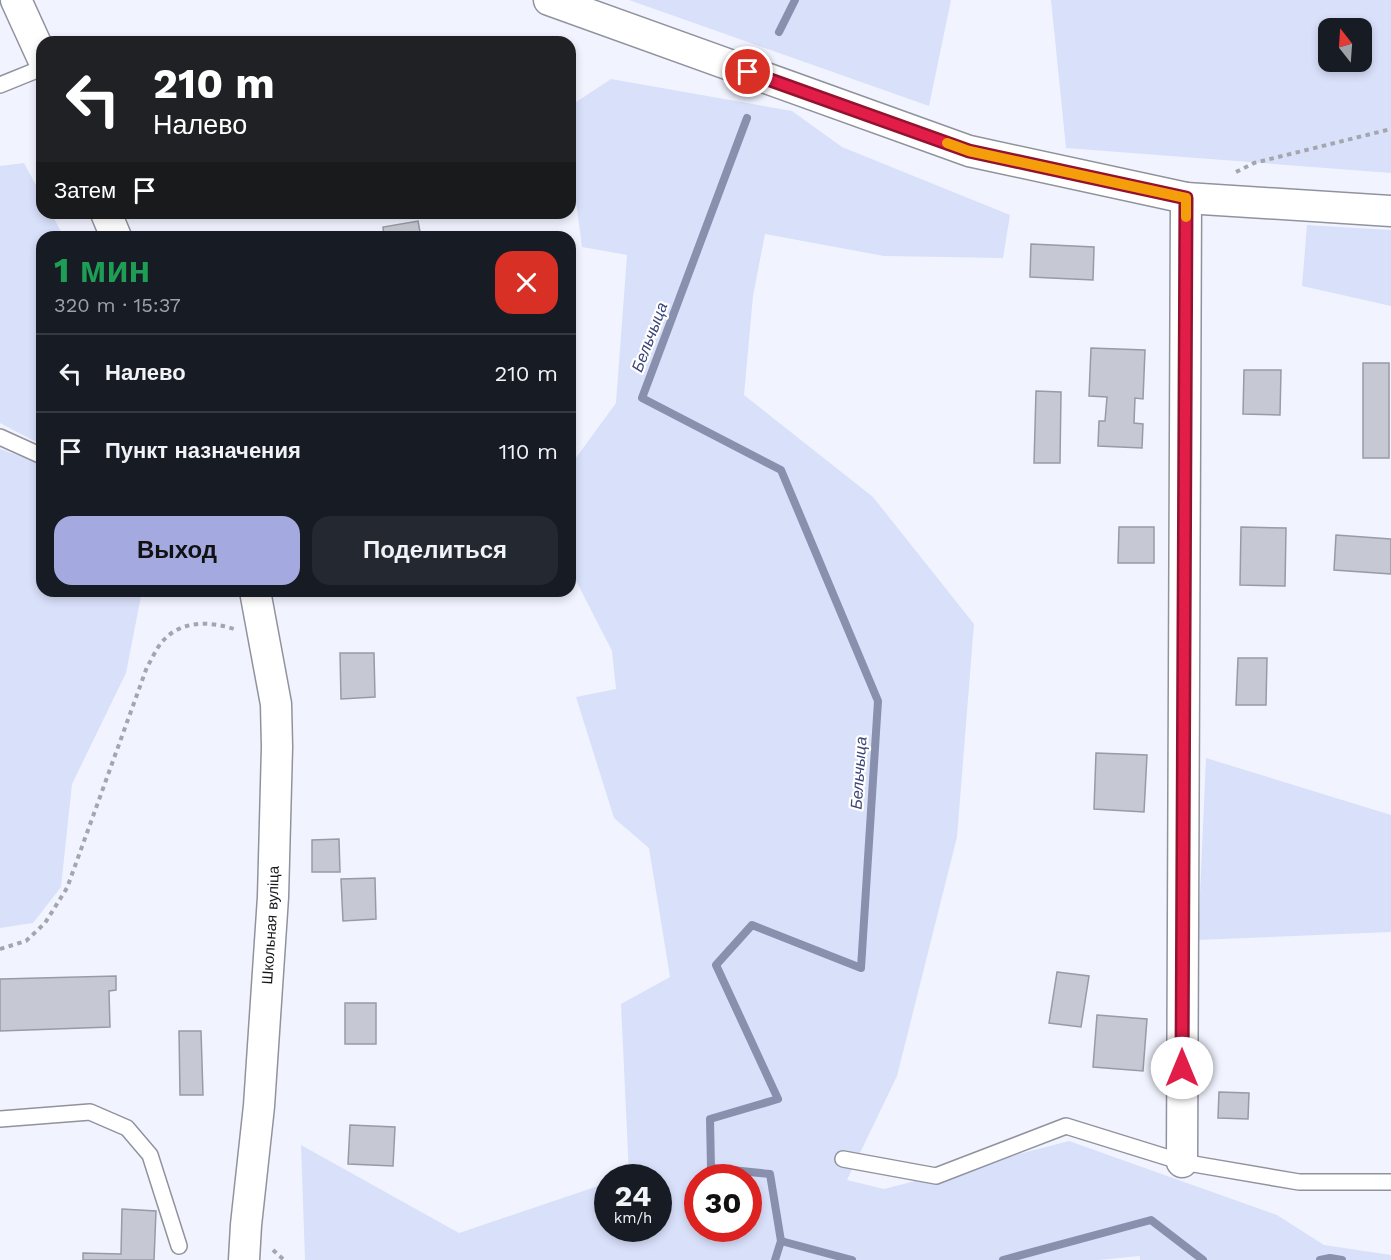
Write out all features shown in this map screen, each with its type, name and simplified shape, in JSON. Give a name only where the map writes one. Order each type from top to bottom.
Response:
[{"type":"street","points":[[16,0],[36,44]]},
{"type":"street","points":[[549,0],[969,151],[1186,198],[1391,211]]},
{"type":"street","points":[[1182,1162],[1186,198]]},
{"type":"street","name":"Школьная вуліца","points":[[244,1260],[259,1106],[273,897],[277,747],[276,704],[256,597]]},
{"type":"lane","points":[[0,85],[36,70]]},
{"type":"lane","points":[[0,437],[36,453]]},
{"type":"lane","points":[[0,1119],[90,1112],[127,1128],[150,1155],[178,1246]]},
{"type":"lane","points":[[843,1159],[936,1176],[1066,1126],[1182,1162],[1299,1182],[1391,1182]]},
{"type":"path","points":[[1234,173],[1254,163],[1391,129]]},
{"type":"path","points":[[0,949],[26,940],[45,923],[67,888],[147,667],[162,641],[176,630],[194,624],[214,623],[233,628],[266,647]]},
{"type":"shaded area","points":[[629,0],[951,0],[929,106]]},
{"type":"shaded area","points":[[1051,0],[1391,0],[1391,173],[1066,148]]},
{"type":"shaded area","points":[[611,79],[792,111],[842,147],[1010,215],[1003,258],[884,256],[765,234],[753,296],[744,395],[873,497],[974,624],[957,837],[897,1076],[847,1180],[884,1189],[1069,1141],[1277,1215],[1324,1245],[1391,1255],[1391,1260],[1140,1260],[1140,1256],[1099,1260],[305,1260],[301,1145],[459,1233],[594,1187],[594,1242],[672,1242],[672,1164],[628,1164],[621,1004],[670,977],[649,848],[614,818],[576,697],[616,689],[612,651],[576,581],[576,458],[616,403],[627,255],[582,247],[576,201],[576,102]]},
{"type":"shaded area","points":[[24,163],[36,185],[36,219],[54,219],[61,231],[36,231],[36,442],[0,423],[0,166]]},
{"type":"shaded area","points":[[1307,225],[1391,230],[1391,306],[1302,286]]},
{"type":"shaded area","points":[[0,449],[36,462],[36,597],[141,597],[126,673],[72,784],[61,887],[33,923],[0,928]]},
{"type":"shaded area","points":[[1206,758],[1391,815],[1391,932],[1198,940]]},
{"type":"building","points":[[418,221],[420,231],[383,231],[383,227]]},
{"type":"building","points":[[1031,244],[1094,247],[1093,280],[1030,277]]},
{"type":"building","points":[[1091,348],[1145,350],[1143,399],[1135,398],[1134,423],[1143,424],[1142,448],[1098,446],[1099,421],[1105,421],[1107,397],[1089,396]]},
{"type":"building","points":[[1363,363],[1389,363],[1389,458],[1363,458]]},
{"type":"building","points":[[1244,370],[1281,370],[1280,415],[1243,414]]},
{"type":"building","points":[[1036,391],[1061,392],[1060,463],[1034,463]]},
{"type":"building","points":[[1119,527],[1154,527],[1154,563],[1118,563]]},
{"type":"building","points":[[1241,527],[1286,528],[1285,586],[1240,585]]},
{"type":"building","points":[[1336,535],[1391,539],[1391,574],[1334,570]]},
{"type":"building","points":[[340,653],[374,653],[375,697],[341,699]]},
{"type":"building","points":[[1238,658],[1267,658],[1266,705],[1236,705]]},
{"type":"building","points":[[1096,753],[1147,755],[1144,812],[1094,809]]},
{"type":"building","points":[[339,839],[340,872],[312,872],[312,840]]},
{"type":"building","points":[[375,878],[376,919],[343,921],[341,879]]},
{"type":"building","points":[[1057,972],[1089,976],[1081,1027],[1049,1023]]},
{"type":"building","points":[[116,976],[116,990],[109,991],[110,1027],[0,1031],[0,979]]},
{"type":"building","points":[[345,1003],[376,1003],[376,1044],[345,1044]]},
{"type":"building","points":[[1097,1015],[1147,1019],[1143,1071],[1093,1067]]},
{"type":"building","points":[[179,1031],[201,1031],[203,1095],[180,1095]]},
{"type":"building","points":[[1219,1092],[1249,1093],[1248,1119],[1218,1118]]},
{"type":"building","points":[[350,1125],[395,1127],[393,1166],[348,1164]]},
{"type":"building","points":[[122,1209],[156,1211],[154,1260],[83,1260],[83,1253],[121,1254]]},
{"type":"waterway","name":"Бельчыца","points":[[779,32],[795,0]]},
{"type":"waterway","name":"Бельчыца","points":[[747,118],[642,398],[781,470],[878,701],[861,968],[752,925],[716,965],[778,1099],[710,1119],[711,1168],[770,1174],[781,1241],[775,1260]]},
{"type":"waterway","points":[[1003,1260],[1151,1220],[1203,1260]]},
{"type":"waterway","points":[[781,1241],[852,1260]]},
{"type":"waterway","points":[[1320,1260],[1330,1258],[1342,1260]]},
{"type":"slow traffic","points":[[947,143],[969,151],[1186,198],[1186,217]]},
{"type":"route","points":[[748,72],[969,151],[1186,198],[1182,1068]]}]
